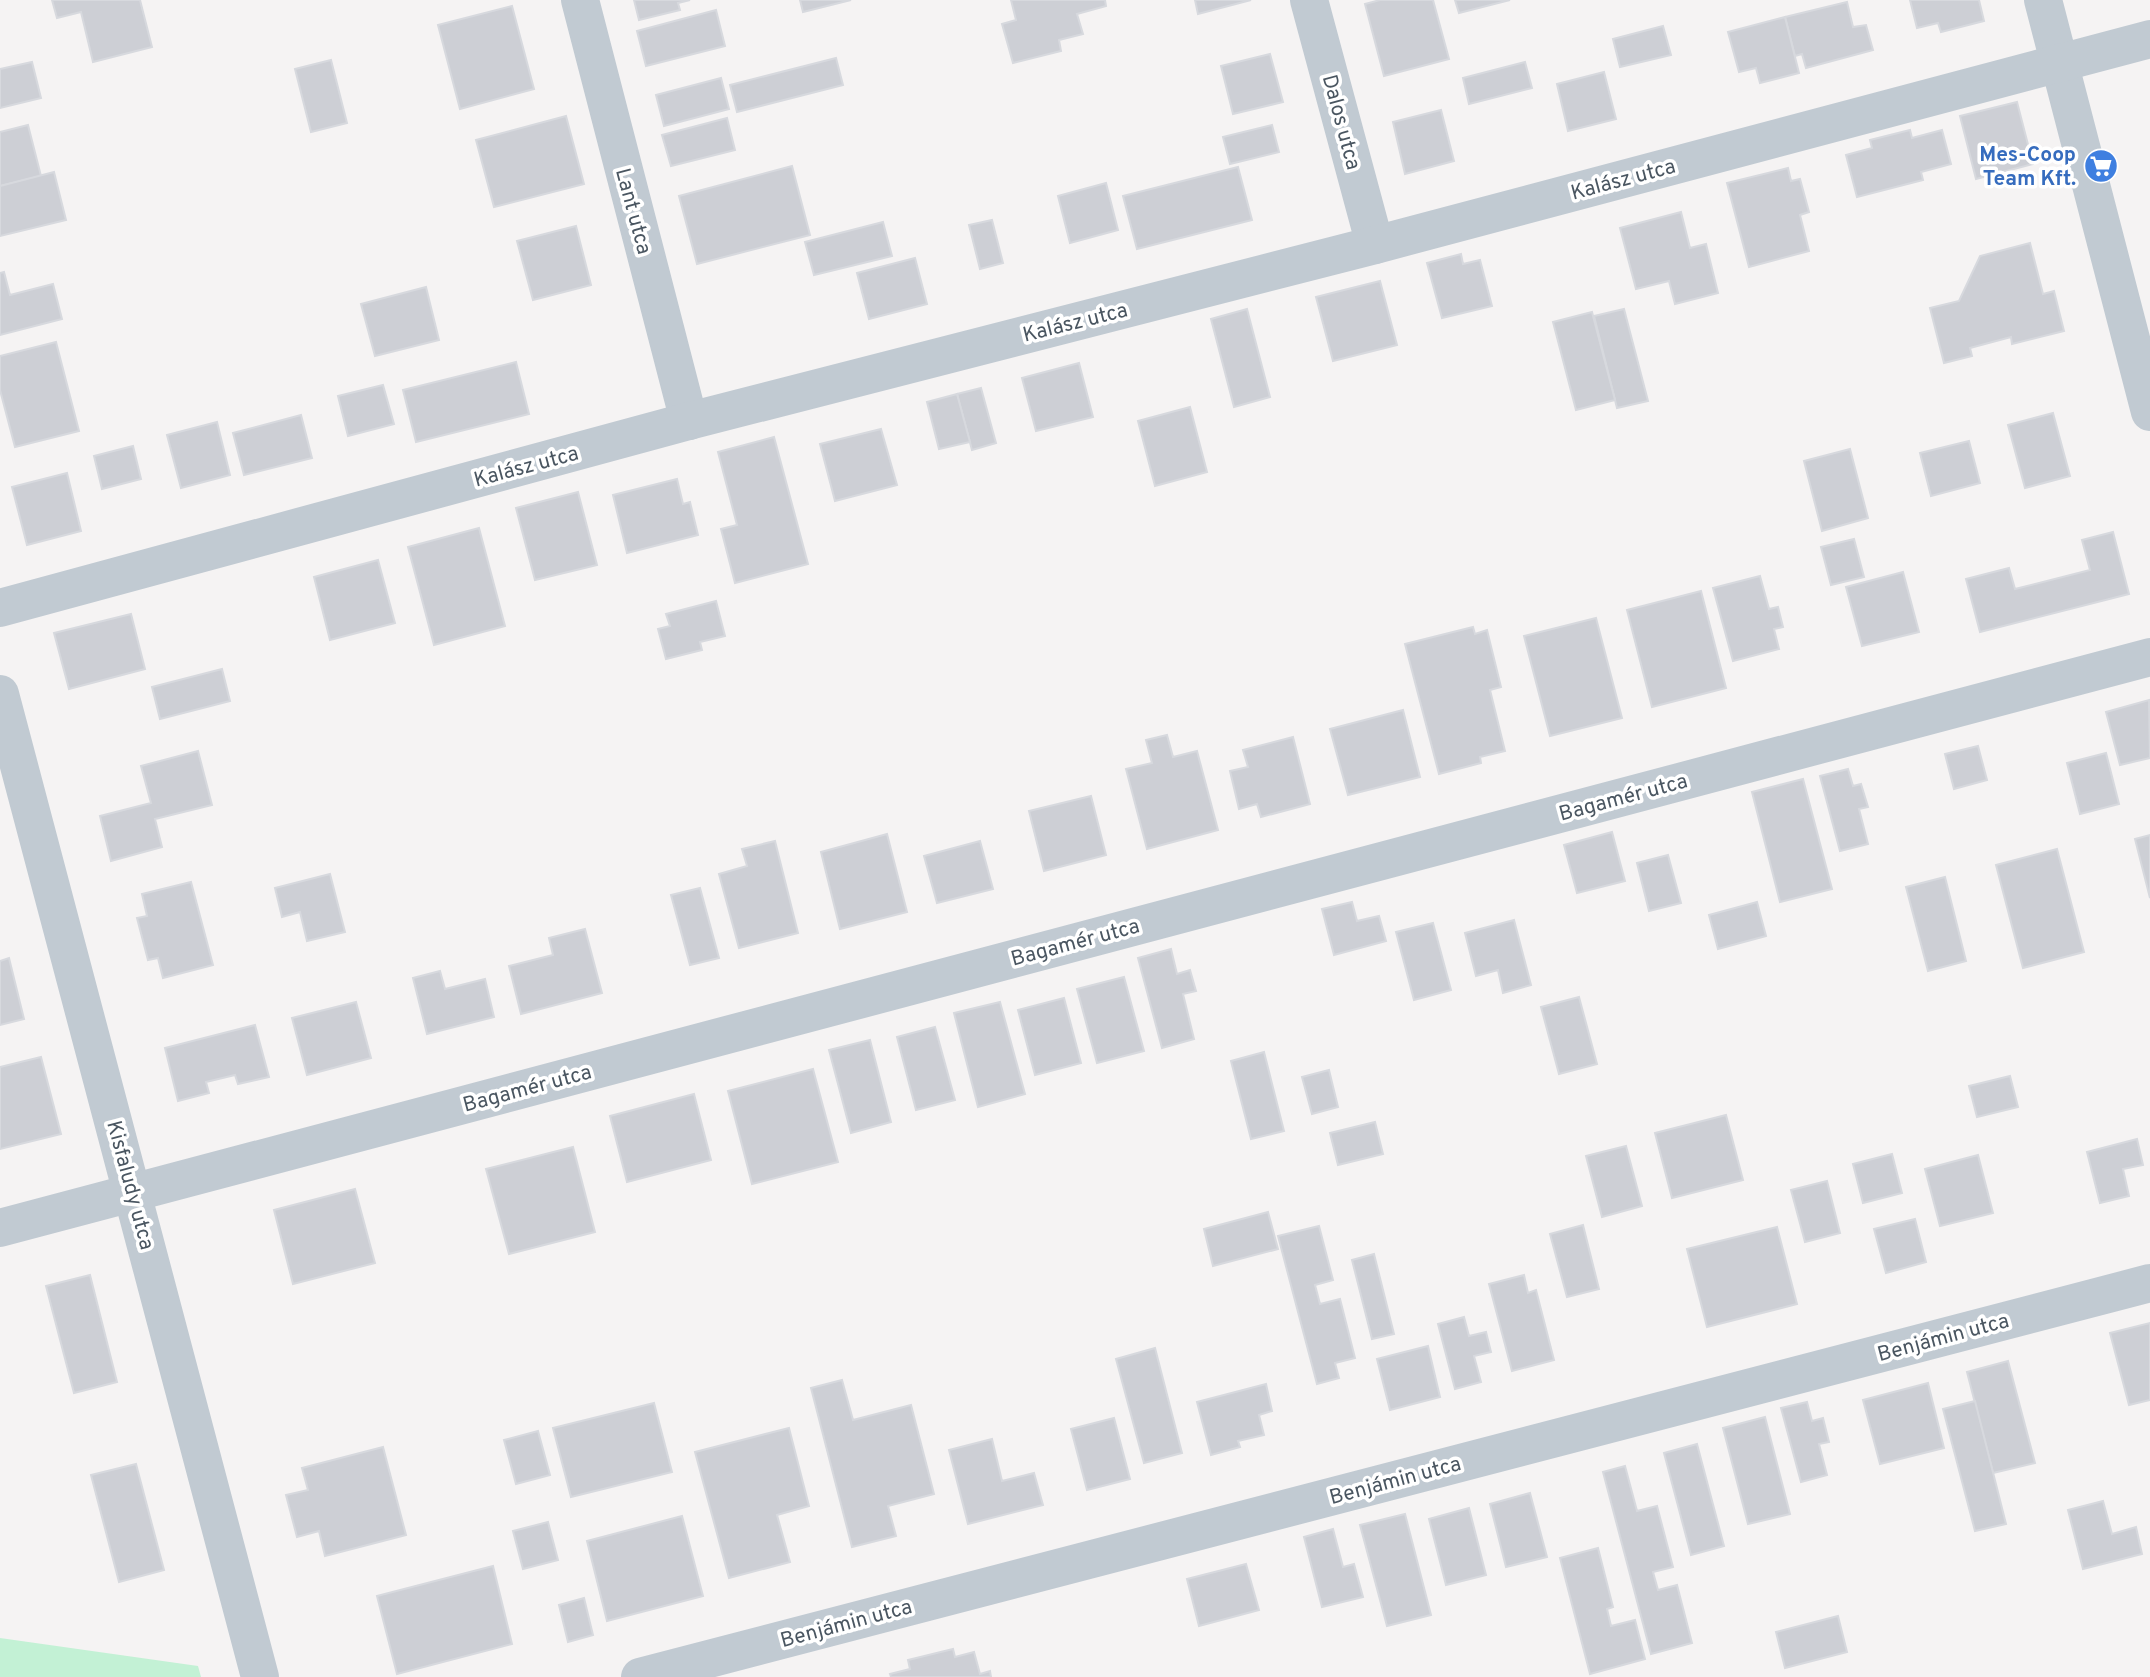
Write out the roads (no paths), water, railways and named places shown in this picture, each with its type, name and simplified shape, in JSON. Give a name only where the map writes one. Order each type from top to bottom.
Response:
[{"type":"street","name":"Lant utca","points":[[580,0],[689,421]]},
{"type":"street","name":"Dalos utca","points":[[1309,0],[1375,245]]},
{"type":"street","points":[[2043,0],[2150,412]]},
{"type":"street","name":"Kalász utca","points":[[0,608],[689,421],[1375,245],[2150,39]]},
{"type":"street","name":"Bagamér utca","points":[[0,1228],[2150,657]]},
{"type":"street","name":"Kisfaludy utca","points":[[0,694],[134,1192],[260,1677]]},
{"type":"street","name":"Benjámin utca","points":[[640,1677],[2150,1283]]},
{"type":"place","name":"Mes-Coop Team Kft.","points":[[2101,166]]}]
